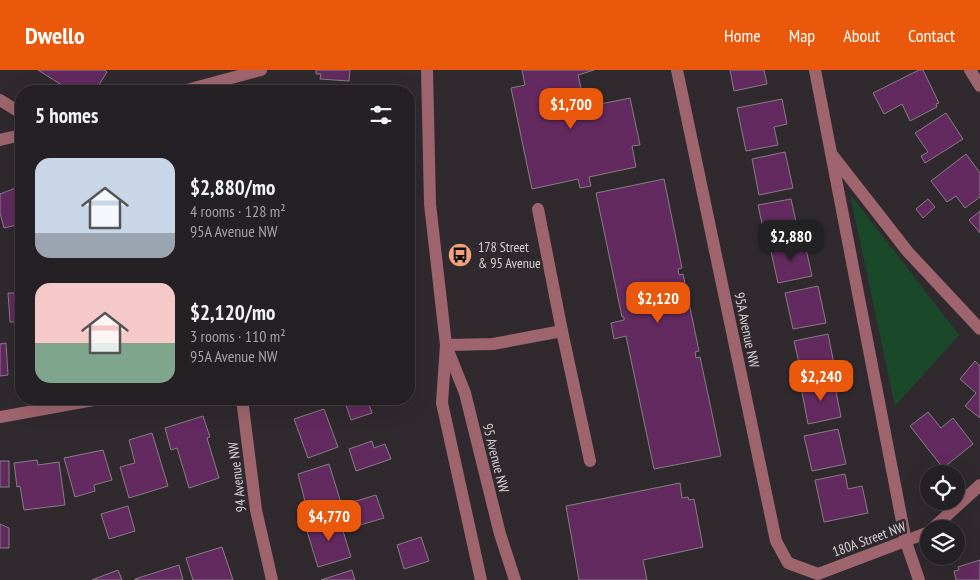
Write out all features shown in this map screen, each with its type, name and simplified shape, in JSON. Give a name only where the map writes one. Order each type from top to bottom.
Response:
[{"type":"street","points":[[206,85],[262,70]]},
{"type":"street","name":"95 Avenue NW","points":[[427,70],[430,204],[446,345],[442,403],[481,580]]},
{"type":"street","name":"95A Avenue NW","points":[[678,70],[776,541],[788,563],[818,574]]},
{"type":"street","points":[[816,70],[906,542],[919,580]]},
{"type":"street","points":[[970,70],[980,86]]},
{"type":"street","points":[[0,100],[15,109]]},
{"type":"street","points":[[0,140],[15,136]]},
{"type":"street","points":[[832,154],[908,252],[980,329]]},
{"type":"street","points":[[538,209],[590,461]]},
{"type":"street","points":[[446,345],[494,344],[562,331]]},
{"type":"street","name":"95 Avenue NW","points":[[446,345],[466,393],[500,534],[515,580]]},
{"type":"street","points":[[0,417],[66,405]]},
{"type":"street","name":"94 Avenue NW","points":[[245,405],[256,510],[272,580]]},
{"type":"street","points":[[942,520],[980,485]]},
{"type":"street","name":"180A Street NW","points":[[818,574],[920,536]]},
{"type":"green space","points":[[850,194],[959,335],[895,406]]},
{"type":"building","points":[[38,70],[105,70],[107,72],[99,85],[62,85]]},
{"type":"building","points":[[316,70],[350,70],[349,81],[320,79],[321,74],[316,74]]},
{"type":"building","points":[[522,70],[594,70],[578,75],[583,97],[579,98],[582,113],[592,111],[591,106],[630,98],[640,145],[632,146],[636,167],[589,177],[591,186],[580,188],[578,179],[532,189],[511,88],[525,85]]},
{"type":"building","points":[[730,70],[764,70],[767,84],[734,91]]},
{"type":"building","points":[[919,70],[923,70],[939,103],[936,104],[937,107],[910,121],[902,104],[884,114],[873,93]]},
{"type":"building","points":[[782,99],[787,124],[774,127],[778,145],[746,151],[737,108]]},
{"type":"building","points":[[946,113],[963,139],[925,163],[921,156],[928,152],[915,133]]},
{"type":"building","points":[[785,152],[793,188],[759,195],[752,159]]},
{"type":"building","points":[[966,154],[980,173],[980,197],[965,208],[956,196],[947,202],[931,181]]},
{"type":"building","points":[[664,179],[682,268],[678,269],[679,275],[683,274],[699,351],[695,352],[696,358],[700,357],[721,456],[654,469],[626,336],[614,339],[611,323],[624,320],[624,317],[622,317],[596,193]]},
{"type":"building","points":[[15,188],[15,225],[4,228],[0,213],[0,194]]},
{"type":"building","points":[[791,199],[798,231],[765,238],[758,205]]},
{"type":"building","points":[[928,199],[935,207],[923,218],[916,209]]},
{"type":"building","points":[[980,211],[980,233],[969,220]]},
{"type":"building","points":[[804,240],[812,276],[778,283],[770,247]]},
{"type":"building","points":[[818,286],[826,323],[793,329],[785,293]]},
{"type":"building","points":[[8,293],[15,293],[15,322],[10,322]]},
{"type":"building","points":[[828,334],[835,369],[802,376],[794,341]]},
{"type":"building","points":[[6,343],[8,375],[0,376],[0,344]]},
{"type":"building","points":[[975,361],[980,366],[980,418],[965,406],[976,393],[960,379]]},
{"type":"building","points":[[834,381],[841,417],[808,424],[801,387]]},
{"type":"building","points":[[346,405],[369,405],[372,413],[351,420]]},
{"type":"building","points":[[324,409],[338,447],[308,458],[294,419]]},
{"type":"building","points":[[928,412],[941,428],[953,418],[973,444],[947,465],[941,465],[910,426]]},
{"type":"building","points":[[203,416],[210,437],[207,438],[219,478],[189,488],[177,448],[171,450],[165,428]]},
{"type":"building","points":[[838,429],[846,464],[812,471],[804,436]]},
{"type":"building","points":[[152,433],[168,486],[129,498],[120,467],[135,463],[129,440]]},
{"type":"building","points":[[372,441],[374,448],[385,444],[391,459],[356,471],[349,449]]},
{"type":"building","points":[[103,450],[112,480],[94,485],[95,491],[75,497],[64,458]]},
{"type":"building","points":[[37,460],[38,465],[59,462],[65,505],[24,510],[20,486],[17,487],[14,463]]},
{"type":"building","points":[[0,461],[9,461],[9,487],[0,487]]},
{"type":"building","points":[[329,464],[341,503],[308,513],[298,474]]},
{"type":"building","points":[[845,474],[848,489],[862,486],[868,513],[824,522],[815,480]]},
{"type":"building","points":[[680,483],[682,498],[694,499],[703,547],[643,560],[647,580],[579,580],[566,506]]},
{"type":"building","points":[[376,495],[384,518],[360,525],[353,502]]},
{"type":"building","points":[[128,506],[135,531],[109,539],[101,514]]},
{"type":"building","points":[[339,518],[351,557],[318,567],[306,528]]},
{"type":"building","points":[[0,524],[9,528],[9,548],[0,548]]},
{"type":"building","points":[[421,537],[429,561],[404,569],[397,545]]},
{"type":"building","points":[[222,547],[233,580],[193,580],[186,558]]},
{"type":"building","points":[[980,560],[980,580],[956,580],[954,571],[959,570],[958,567]]},
{"type":"building","points":[[179,565],[183,580],[135,580],[135,579]]},
{"type":"building","points":[[118,570],[122,580],[92,580]]},
{"type":"building","points":[[352,570],[355,580],[321,580]]},
{"type":"place","name":"178 Street & 95 Avenue","points":[[460,255]]}]
